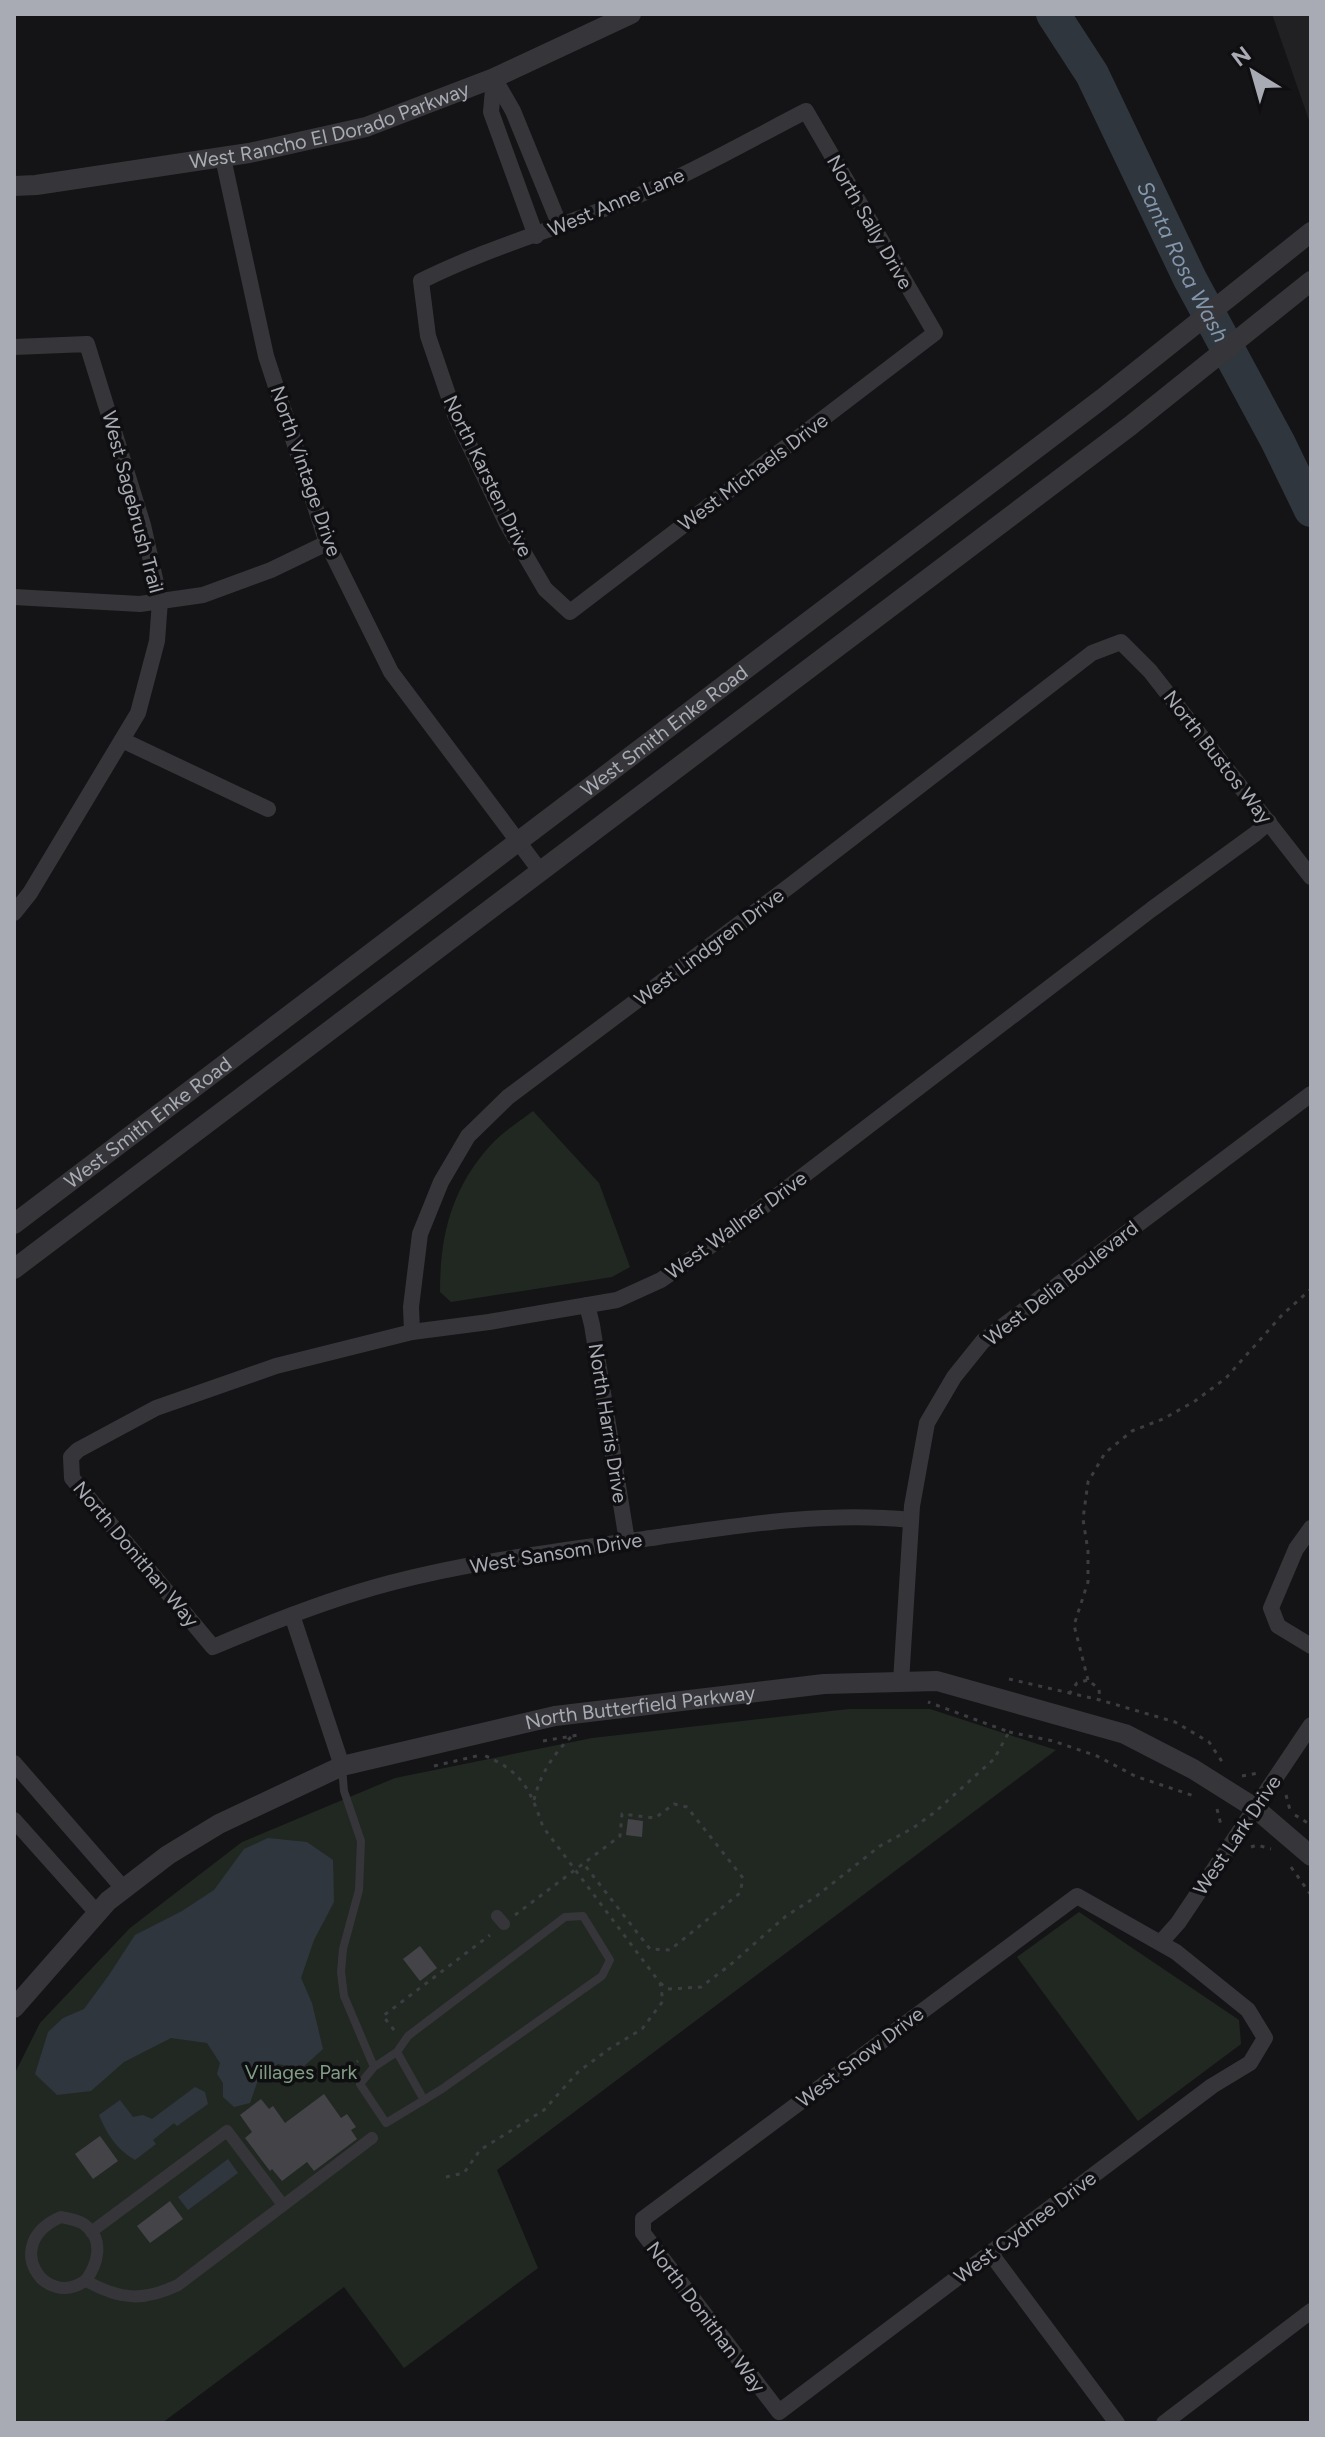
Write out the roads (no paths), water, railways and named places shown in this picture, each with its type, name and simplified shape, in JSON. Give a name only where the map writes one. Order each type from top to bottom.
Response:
[{"type":"street","name":"West Rancho El Dorado Parkway","points":[[14,186],[223,158],[366,127],[494,78],[631,14]]},
{"type":"street","points":[[494,78],[513,111],[560,226]]},
{"type":"street","points":[[494,78],[491,112],[536,236]]},
{"type":"street","name":"West Anne Lane","points":[[421,281],[458,262],[536,236],[655,189],[806,111]]},
{"type":"street","name":"North Sally Drive","points":[[806,111],[935,333]]},
{"type":"street","name":"North Vintage Drive","points":[[223,158],[266,356],[327,543],[391,672],[541,872]]},
{"type":"street","name":"West Smith Enke Road","points":[[14,1224],[1103,398],[1311,232]]},
{"type":"street","name":"North Karsten Drive","points":[[421,281],[428,336],[455,415],[507,524],[545,589],[570,612]]},
{"type":"street","name":"West Smith Enke Road","points":[[14,1269],[1130,426],[1311,281]]},
{"type":"street","name":"West Michaels Drive","points":[[570,612],[935,333]]},
{"type":"street","name":"West Sagebrush Trail","points":[[14,347],[87,344],[143,525],[160,601],[157,641],[138,713],[30,893],[14,913]]},
{"type":"street","points":[[14,597],[140,604],[203,595],[271,570],[327,543]]},
{"type":"street","name":"North Bustos Way","points":[[1121,642],[1150,671],[1311,877]]},
{"type":"street","name":"West Lindgren Drive","points":[[412,1332],[411,1307],[420,1234],[430,1208],[441,1182],[468,1136],[508,1097],[791,885],[1092,653],[1121,642]]},
{"type":"street","points":[[122,740],[268,809]]},
{"type":"street","name":"West Wallner Drive","points":[[71,1457],[78,1450],[156,1408],[276,1366],[412,1332],[617,1300],[661,1280],[722,1238],[1269,822]]},
{"type":"street","name":"West Delia Boulevard","points":[[901,1682],[911,1520],[927,1423],[954,1377],[983,1341],[1311,1094]]},
{"type":"street","name":"North Harris Drive","points":[[587,1305],[627,1541]]},
{"type":"street","name":"North Donithan Way","points":[[71,1457],[72,1478],[213,1647]]},
{"type":"street","name":"West Sansom Drive","points":[[213,1647],[292,1615],[390,1583],[480,1564],[741,1525],[832,1518],[911,1520]]},
{"type":"street","points":[[1311,1528],[1296,1549],[1271,1608],[1278,1626],[1311,1646]]},
{"type":"street","points":[[292,1615],[342,1766]]},
{"type":"street","name":"North Butterfield Parkway","points":[[14,2008],[97,1913],[123,1888],[168,1855],[219,1824],[342,1766],[555,1716],[824,1684],[937,1681],[1125,1734],[1193,1769],[1255,1808],[1311,1856]]},
{"type":"street","name":"West Lark Drive","points":[[1161,1942],[1178,1923],[1311,1725]]},
{"type":"street","points":[[14,1763],[123,1888]]},
{"type":"street","points":[[14,1820],[97,1913]]},
{"type":"street","name":"West Snow Drive","points":[[643,2219],[1077,1896],[1161,1942]]},
{"type":"street","name":"West Cydnee Drive","points":[[779,2412],[1201,2095],[1250,2063],[1265,2038],[1248,2010],[1161,1942]]},
{"type":"street","points":[[91,2232],[227,2131],[283,2205]]},
{"type":"street","points":[[86,2280],[105,2291],[125,2297],[160,2294],[178,2285],[372,2138]]},
{"type":"street","points":[[61,2217],[85,2224],[98,2248],[98,2259],[86,2280],[79,2285],[54,2287],[43,2282],[34,2272],[29,2260],[29,2248],[32,2236],[42,2226],[61,2217]]},
{"type":"street","name":"North Donithan Way","points":[[643,2219],[643,2233],[779,2412]]},
{"type":"street","points":[[991,2254],[1117,2423]]},
{"type":"street","points":[[1164,2423],[1311,2311]]},
{"type":"lane","points":[[342,1766],[344,1791],[361,1841],[359,1890],[343,1949],[341,1972],[344,1996],[374,2067]]},
{"type":"lane","points":[[583,1916],[610,1960],[602,1976],[442,2089],[386,2123],[360,2084],[374,2067],[397,2052],[408,2036],[565,1917],[583,1916]]},
{"type":"lane","points":[[397,2052],[424,2100]]},
{"type":"waterway","name":"Santa Rosa Wash","points":[[1053,14],[1092,74],[1190,279],[1311,510]]},
{"type":"park label","name":"Villages Park","points":[[301,2072]]}]
